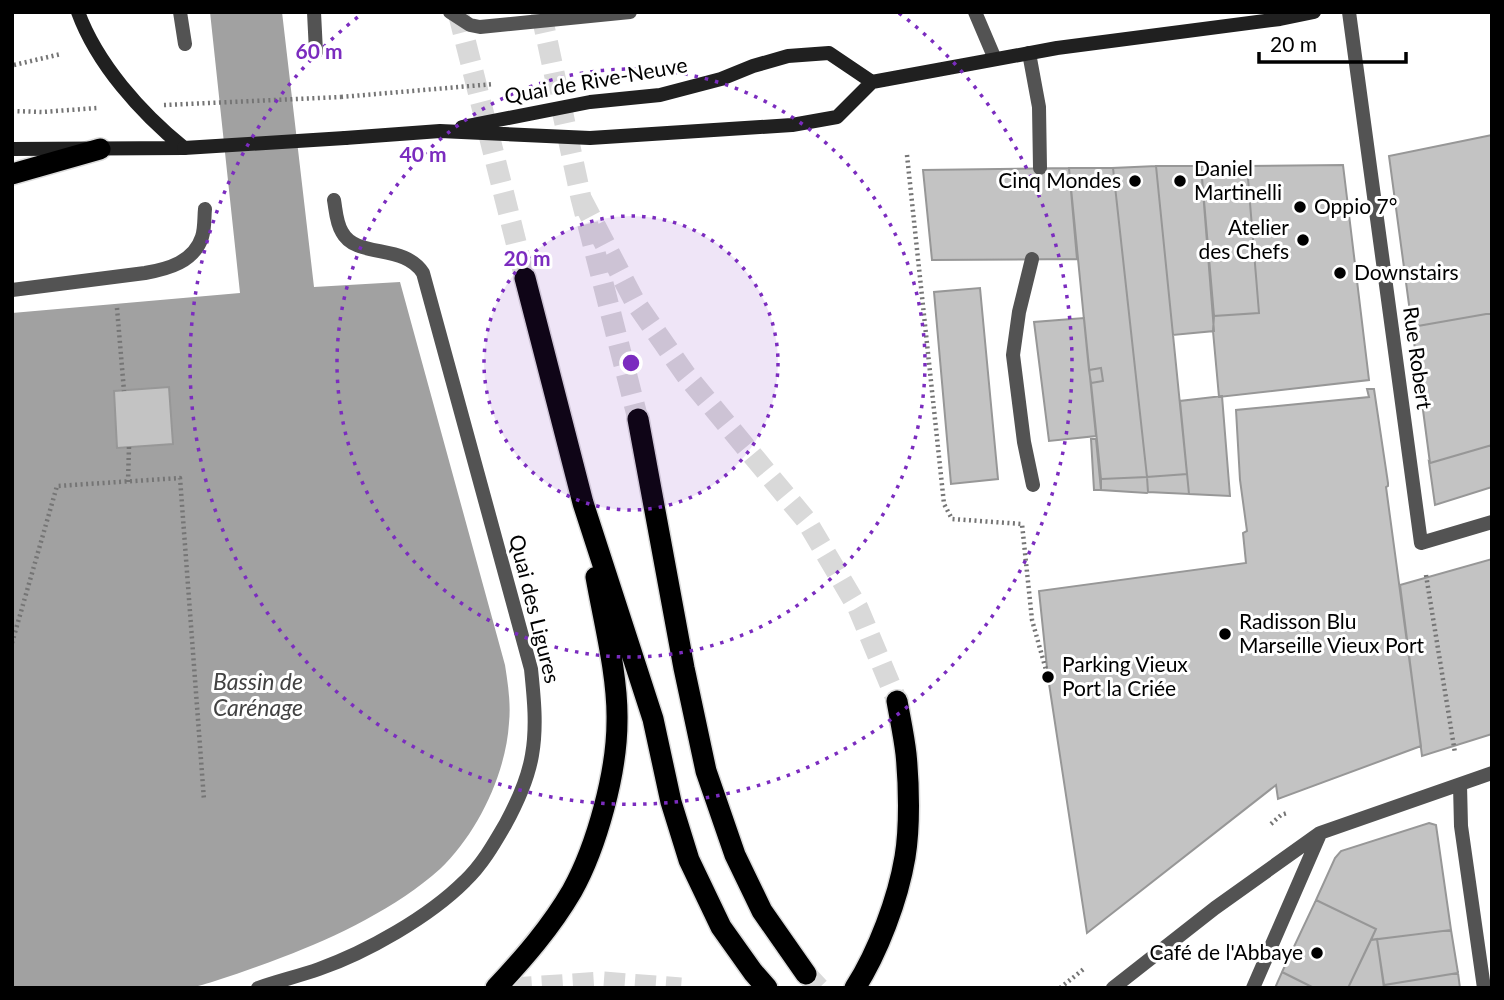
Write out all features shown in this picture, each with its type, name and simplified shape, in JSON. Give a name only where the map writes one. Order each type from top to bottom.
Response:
[{"type":"highway","points":[[12,174],[100,149]]},
{"type":"highway","points":[[525,278],[583,503],[653,719],[671,802],[689,860],[721,927],[767,988]]},
{"type":"highway","points":[[638,419],[706,771],[735,855],[762,911],[806,974]]},
{"type":"highway","points":[[496,988],[533,948],[572,890],[594,840],[613,769],[617,720],[615,683],[583,503]]},
{"type":"highway","points":[[855,988],[893,906],[906,856],[906,754],[897,701]]},
{"type":"main road","points":[[78,12],[93,45],[140,107],[184,148]]},
{"type":"main road","points":[[872,82],[1029,53],[1314,12]]},
{"type":"main road","name":"Quai de Rive-Neuve","points":[[12,149],[184,148],[440,131],[590,102],[660,95],[721,79],[788,56],[829,53],[872,82],[837,117],[779,126],[590,138],[440,131]]},
{"type":"street","points":[[180,12],[185,44]]},
{"type":"street","points":[[314,12],[316,52]]},
{"type":"street","points":[[450,12],[470,25],[480,27],[630,12]]},
{"type":"street","points":[[975,12],[995,59]]},
{"type":"street","name":"Rue Robert","points":[[1349,12],[1421,543],[1492,522]]},
{"type":"street","points":[[1029,53],[1039,107],[1040,168]]},
{"type":"street","name":"Quai des Ligures","points":[[258,988],[350,956],[421,916],[449,895],[467,879],[496,841],[515,807],[532,755],[534,699],[531,670],[423,273],[414,262],[404,257],[351,243],[343,235],[338,223],[334,200]]},
{"type":"street","points":[[12,290],[145,273],[176,265],[193,253],[202,237],[205,209]]},
{"type":"street","points":[[1032,259],[1019,312],[1013,355],[1024,442],[1033,485]]},
{"type":"street","points":[[1112,988],[1215,908],[1320,833],[1492,773]]},
{"type":"street","points":[[1460,785],[1461,826],[1484,988]]},
{"type":"street","points":[[1253,988],[1320,833]]},
{"type":"path","points":[[14,65],[73,51]]},
{"type":"path","points":[[12,111],[42,112],[341,97]]},
{"type":"path","points":[[907,155],[944,504],[952,519],[1022,524],[1032,620],[1048,677]]},
{"type":"path","points":[[116,304],[124,391]]},
{"type":"path","points":[[128,482],[130,447]]},
{"type":"path","points":[[12,643],[57,486],[180,478],[204,800]]},
{"type":"path","points":[[1426,573],[1454,746]]},
{"type":"water","name":"Bassin de Carénage","points":[[210,12],[282,12],[314,287],[400,282],[505,665],[510,709],[507,742],[496,782],[487,802],[466,839],[453,855],[440,869],[405,896],[345,930],[267,963],[191,987],[12,988],[12,313],[240,293]]},
{"type":"building","points":[[1492,135],[1492,313],[1412,327],[1389,156]]},
{"type":"building","name":"Atelier des Chefs","points":[[1343,165],[1369,380],[1219,397],[1214,316],[1259,313],[1247,166]]},
{"type":"building","points":[[1156,166],[1187,474],[1147,477],[1113,168]]},
{"type":"building","points":[[1156,166],[1201,166],[1214,331],[1173,335]]},
{"type":"building","points":[[1201,166],[1247,166],[1259,313],[1214,316]]},
{"type":"building","points":[[1069,168],[1113,168],[1147,477],[1101,479],[1091,383],[1103,381],[1101,368],[1089,370]]},
{"type":"building","points":[[1069,168],[1077,259],[932,260],[923,170]]},
{"type":"building","points":[[980,288],[998,479],[951,484],[934,292]]},
{"type":"building","points":[[1492,313],[1492,445],[1430,463],[1412,327]]},
{"type":"building","points":[[1084,318],[1096,436],[1049,441],[1034,322]]},
{"type":"building","points":[[1101,368],[1103,381],[1091,383],[1089,370]]},
{"type":"building","points":[[169,387],[173,444],[117,448],[114,391]]},
{"type":"building","name":"Radisson Blu Marseille Vieux Port","points":[[1367,389],[1374,389],[1421,746],[1278,799],[1276,785],[1087,933],[1048,677],[1039,591],[1246,563],[1243,533],[1247,531],[1240,480],[1236,410],[1369,397]]},
{"type":"building","points":[[1222,396],[1230,496],[1189,494],[1180,401]]},
{"type":"building","points":[[1091,439],[1096,439],[1101,490],[1094,490]]},
{"type":"building","points":[[1492,445],[1492,487],[1435,505],[1429,462]]},
{"type":"building","points":[[1187,474],[1189,494],[1148,492],[1147,477]]},
{"type":"building","points":[[1147,477],[1147,493],[1101,490],[1101,479]]},
{"type":"building","points":[[1492,559],[1492,734],[1422,756],[1400,585]]},
{"type":"building","points":[[1429,823],[1436,825],[1451,930],[1371,940],[1376,929],[1316,900],[1335,858],[1341,851]]},
{"type":"building","points":[[1316,900],[1376,929],[1348,988],[1314,988],[1282,972]]},
{"type":"building","points":[[1451,930],[1458,973],[1384,985],[1377,939]]},
{"type":"building","points":[[1377,939],[1384,988],[1348,988],[1371,940]]},
{"type":"building","points":[[1282,972],[1314,988],[1275,988]]},
{"type":"building","points":[[1458,973],[1460,988],[1384,988],[1384,985]]},
{"type":"tunnel","points":[[458,12],[525,278]]},
{"type":"tunnel","points":[[541,12],[581,198],[638,419]]},
{"type":"tunnel","points":[[581,198],[635,302],[686,375],[806,520],[858,608],[897,701]]},
{"type":"tunnel","points":[[806,974],[819,988]]},
{"type":"tunnel","points":[[511,988],[603,982],[681,988]]},
{"type":"place","name":"Cinq Mondes","points":[[1135,181]]},
{"type":"place","name":"Daniel Martinelli","points":[[1180,181]]},
{"type":"place","name":"Oppio 7°","points":[[1300,207]]},
{"type":"place","name":"Atelier des Chefs","points":[[1303,240]]},
{"type":"place","name":"Downstairs","points":[[1340,273]]},
{"type":"place","name":"Radisson Blu Marseille Vieux Port","points":[[1225,634]]},
{"type":"place","name":"Parking Vieux Port la Criée","points":[[1048,677]]},
{"type":"place","name":"Café de l'Abbaye","points":[[1317,953]]}]
